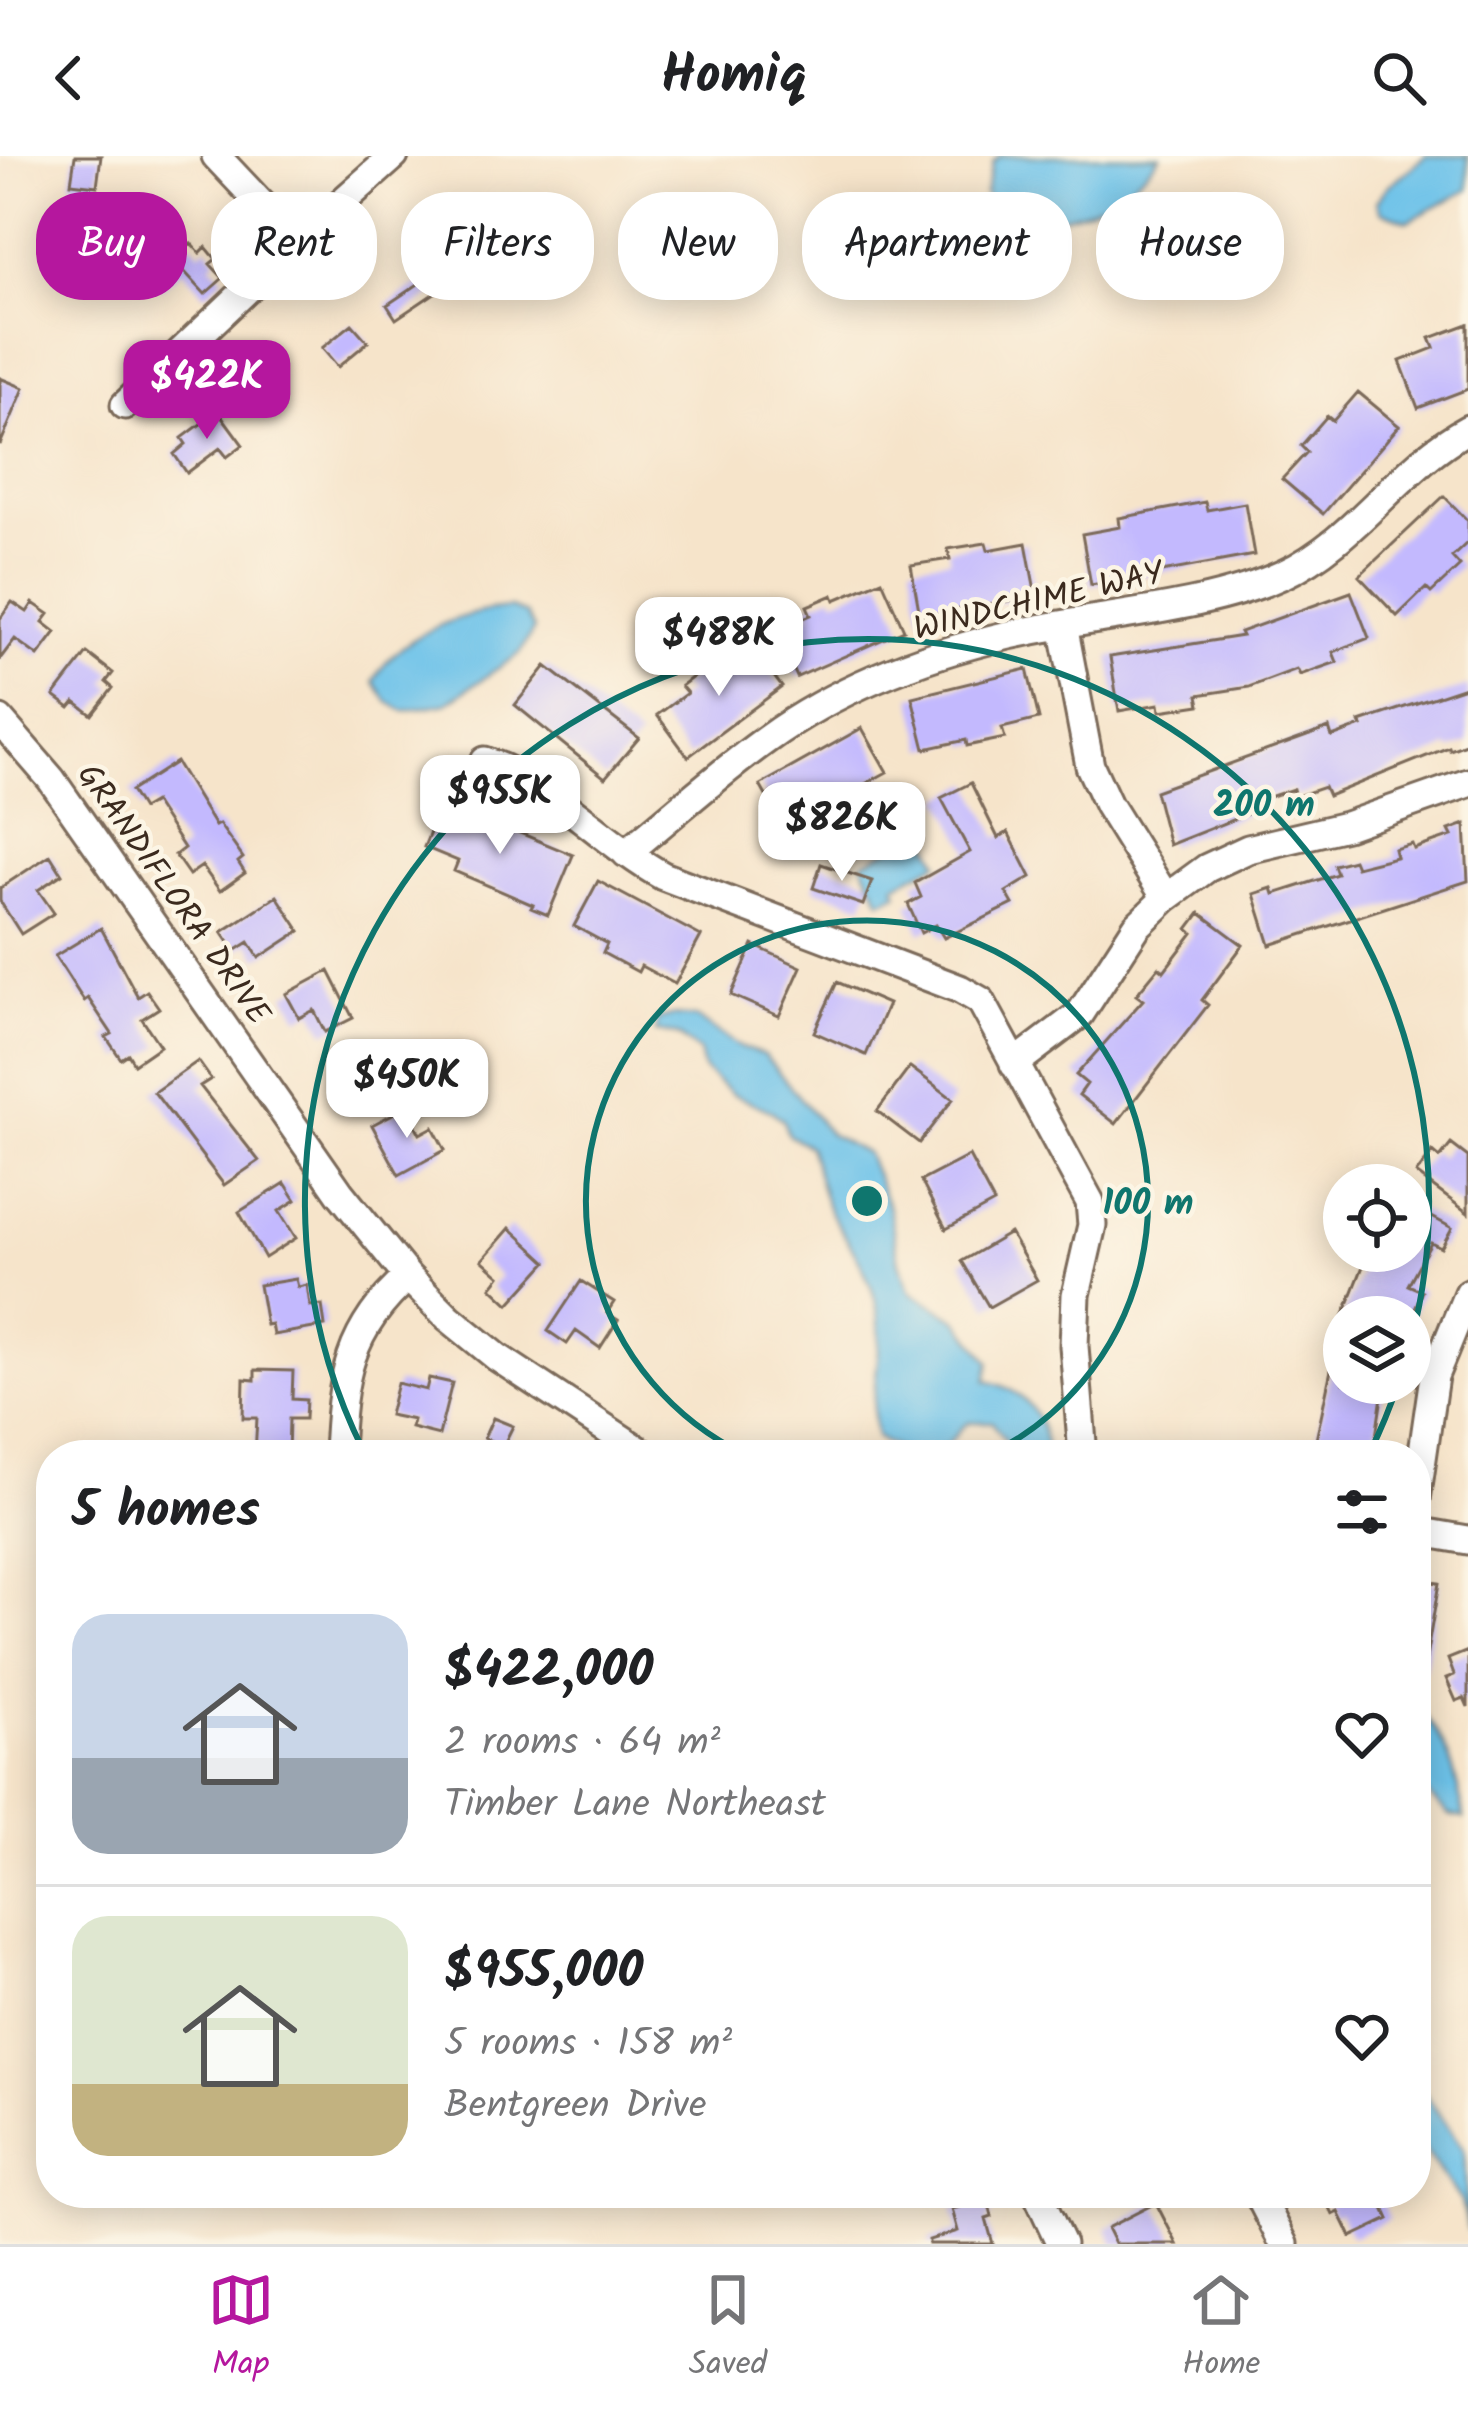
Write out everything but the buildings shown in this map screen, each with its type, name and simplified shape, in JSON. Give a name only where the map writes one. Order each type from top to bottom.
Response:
[{"type":"street","points":[[216,156],[250,192]]},
{"type":"street","points":[[353,192],[394,156]]},
{"type":"street","points":[[125,405],[236,300]]},
{"type":"street","name":"WINDCHIME WAY","points":[[626,854],[756,747],[828,701],[942,653],[1229,592],[1281,576],[1344,537],[1412,467],[1468,428]]},
{"type":"street","points":[[1063,626],[1090,766],[1108,805],[1166,898]]},
{"type":"street","name":"GRANDIFLORA DRIVE","points":[[0,720],[52,779],[340,1193],[408,1277],[497,1358],[623,1440]]},
{"type":"street","points":[[485,761],[542,788],[626,854],[688,887],[972,994],[987,1009],[1085,1190],[1093,1214],[1075,1314],[1075,1376],[1083,1440]]},
{"type":"street","points":[[1014,1064],[1080,1014],[1123,943],[1166,898],[1208,868],[1248,849],[1346,826],[1468,783]]},
{"type":"street","points":[[339,1440],[342,1394],[358,1337],[383,1298],[408,1277]]},
{"type":"street","points":[[1425,1440],[1434,1376],[1468,1293]]},
{"type":"street","points":[[1082,1418],[1093,1440]]},
{"type":"street","points":[[1431,1534],[1468,1540]]},
{"type":"street","points":[[1044,2208],[1060,2244]]},
{"type":"street","points":[[1266,2208],[1284,2244]]},
{"type":"water","points":[[1000,156],[1160,156],[1120,192],[1096,192],[1096,206],[1072,214],[1072,192],[985,192],[993,162]]},
{"type":"water","points":[[1426,156],[1468,156],[1468,190],[1408,221],[1381,211],[1377,201],[1388,186]]},
{"type":"water","points":[[510,608],[526,614],[534,629],[519,654],[447,703],[404,711],[387,701],[374,681],[398,651],[433,629],[472,614]]},
{"type":"water","points":[[913,812],[939,862],[895,885],[898,893],[881,901],[862,863],[892,847],[883,827]]},
{"type":"water","points":[[696,1018],[740,1047],[764,1055],[830,1134],[867,1154],[889,1208],[899,1263],[911,1292],[958,1320],[990,1362],[986,1381],[1022,1398],[1037,1417],[1045,1440],[1005,1440],[992,1422],[969,1422],[952,1440],[876,1437],[877,1308],[865,1271],[829,1209],[809,1146],[788,1135],[783,1120],[773,1112],[732,1094],[703,1069],[699,1052],[678,1035],[656,1032],[657,1020]]},
{"type":"water","points":[[1431,1724],[1454,1773],[1464,1818],[1449,1815],[1431,1798]]},
{"type":"water","points":[[1431,2103],[1464,2150],[1468,2231],[1461,2201],[1431,2159]]}]
